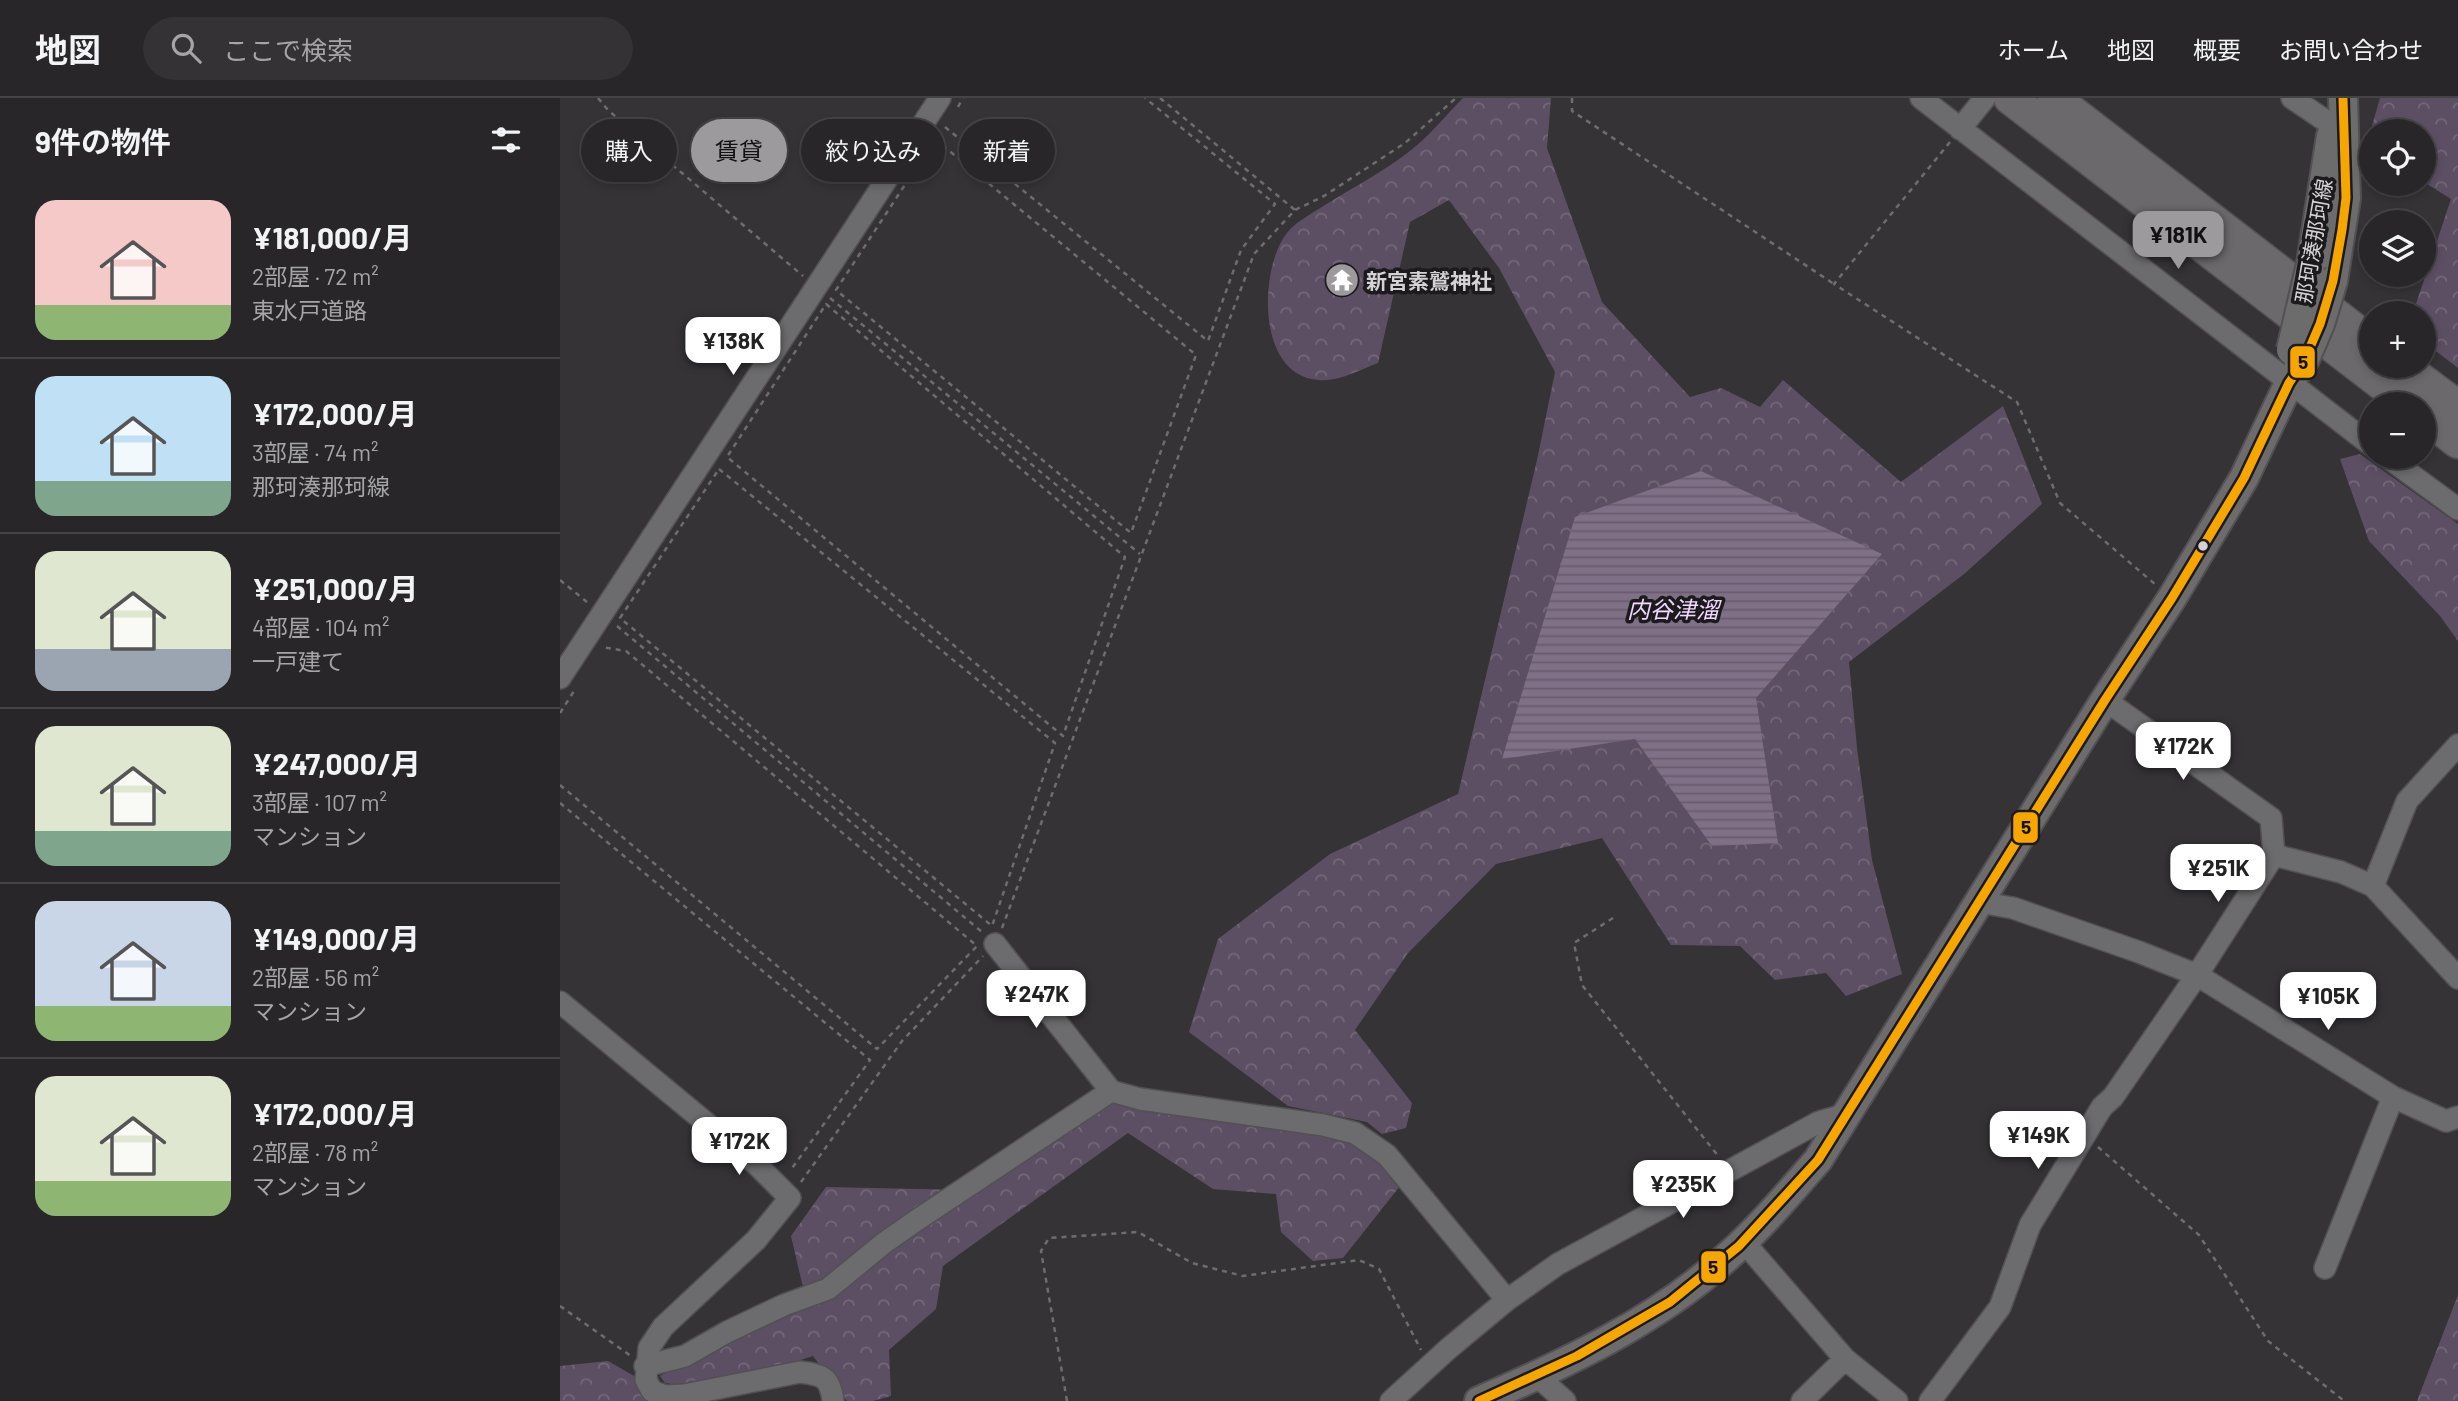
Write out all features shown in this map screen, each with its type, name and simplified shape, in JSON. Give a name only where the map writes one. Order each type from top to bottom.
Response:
[{"type":"highway","points":[[2010,98],[2392,392]]},
{"type":"highway","points":[[2054,98],[2359,333]]},
{"type":"highway","points":[[2419,378],[2458,407]]},
{"type":"highway","points":[[2436,425],[2458,442]]},
{"type":"main road","name":"那珂湊那珂線","points":[[2298,355],[2320,324],[2333,281],[2346,198],[2343,98]]},
{"type":"main road","name":"那珂湊那珂線","points":[[1479,1401],[1537,1376],[1624,1332],[1678,1296],[1727,1257],[1782,1202],[1818,1160],[2105,700],[2172,598],[2244,478],[2289,383],[2298,355],[2334,111]]},
{"type":"street","points":[[1921,98],[1963,125],[2359,436]]},
{"type":"street","points":[[1963,125],[1985,98]]},
{"type":"street","points":[[2292,98],[2334,111]]},
{"type":"street","points":[[560,678],[821,295],[948,103]]},
{"type":"street","points":[[2403,469],[2458,509]]},
{"type":"street","points":[[1930,1401],[2000,1307],[2030,1224],[2102,1107],[2113,1097],[2197,975],[2274,855],[2271,818],[2105,700]]},
{"type":"street","points":[[2373,886],[2407,801],[2458,745]]},
{"type":"street","points":[[2274,855],[2341,872],[2373,886],[2458,978]]},
{"type":"street","points":[[1979,902],[2012,908],[2197,975],[2393,1097],[2445,1121],[2458,1117]]},
{"type":"street","points":[[995,944],[1111,1091],[1140,1099],[1323,1125],[1355,1133],[1387,1155],[1507,1300]]},
{"type":"street","points":[[560,1003],[757,1165],[790,1198],[756,1240],[663,1327],[649,1348],[645,1366],[646,1380],[652,1391],[665,1396],[720,1389],[800,1372],[820,1374],[831,1385],[833,1401]]},
{"type":"street","points":[[645,1366],[685,1356],[727,1332],[785,1305],[828,1289],[884,1243],[1111,1091]]},
{"type":"street","points":[[2325,1268],[2393,1097]]},
{"type":"street","points":[[1391,1401],[1507,1300],[1558,1264],[1819,1122],[1847,1114]]},
{"type":"street","points":[[1743,1241],[1845,1359],[1897,1401]]},
{"type":"street","points":[[1802,1401],[1845,1359]]},
{"type":"street","points":[[1537,1376],[1565,1401]]},
{"type":"path","points":[[598,98],[608,110],[1125,557],[1063,736],[727,457],[821,295]]},
{"type":"path","points":[[948,103],[963,98]]},
{"type":"path","points":[[945,128],[1208,341],[1241,250],[1275,204],[1145,98]]},
{"type":"path","points":[[1160,98],[1294,210]]},
{"type":"path","points":[[790,1198],[902,1041],[995,944],[1254,254],[1294,210],[1324,196],[1405,143],[1456,98]]},
{"type":"path","points":[[1572,98],[1572,111],[2017,402],[2060,503],[2172,598]]},
{"type":"path","points":[[1834,284],[1963,125]]},
{"type":"path","points":[[935,139],[1196,355],[1131,533],[836,290],[935,139]]},
{"type":"path","points":[[821,295],[1140,554]]},
{"type":"path","points":[[719,469],[1055,743],[992,926],[620,618],[719,469]]},
{"type":"path","points":[[560,580],[995,944]]},
{"type":"path","points":[[560,785],[877,1049],[976,946],[626,651],[602,647]]},
{"type":"path","points":[[560,803],[870,1060],[789,1172]]},
{"type":"path","points":[[1613,918],[1574,943],[1582,985],[1729,1171]]},
{"type":"path","points":[[2085,1135],[2199,1235],[2268,1341],[2343,1400]]},
{"type":"path","points":[[1067,1401],[1041,1251],[1049,1238],[1138,1232],[1192,1263],[1243,1276],[1359,1260],[1379,1269],[1430,1367]]},
{"type":"path","points":[[560,1306],[645,1366]]},
{"type":"green space","points":[[1463,98],[1551,98],[1547,148],[1602,302],[1690,397],[1721,388],[1760,407],[1783,380],[1901,482],[2003,406],[2042,504],[1964,574],[1849,662],[1872,860],[1902,974],[1846,996],[1826,973],[1775,980],[1740,946],[1671,945],[1602,838],[1496,864],[1408,953],[1355,1030],[1412,1103],[1406,1128],[1382,1134],[1367,1122],[1288,1106],[1189,1032],[1218,939],[1330,854],[1458,794],[1537,460],[1555,372],[1499,268],[1449,200],[1410,222],[1378,363],[1334,379],[1318,380],[1298,374],[1284,361],[1274,343],[1268,298],[1270,275],[1276,254],[1292,227],[1414,148]]},
{"type":"green space","points":[[2380,98],[2458,98],[2458,368],[2436,351],[2436,301],[2417,301],[2422,287],[2436,287],[2436,244],[2451,199],[2436,190],[2436,119],[2374,119]]},
{"type":"green space","points":[[2359,454],[2359,469],[2381,469],[2458,524],[2458,641],[2440,616],[2369,541],[2340,459]]},
{"type":"green space","points":[[1111,1096],[1322,1133],[1352,1142],[1385,1162],[1400,1186],[1343,1258],[1313,1261],[1281,1232],[1276,1194],[1213,1189],[1128,1133],[943,1266],[936,1309],[889,1350],[891,1396],[873,1401],[847,1401],[813,1356],[759,1373],[703,1384],[665,1383],[660,1376],[806,1300],[791,1236],[826,1187],[964,1190]]},
{"type":"green space","points":[[2458,1295],[2458,1401],[2417,1401]]},
{"type":"green space","points":[[608,1361],[641,1380],[654,1401],[560,1401],[560,1366]]},
{"type":"water","name":"内谷津溜","points":[[1701,471],[1882,554],[1756,698],[1778,843],[1712,846],[1635,739],[1502,759],[1575,517]]},
{"type":"transit line","name":"5","points":[[1479,1401],[1577,1356],[1670,1302],[1739,1246],[1818,1160],[2105,700],[2172,598],[2244,478],[2289,383],[2305,359],[2320,324],[2333,281],[2342,230],[2346,198],[2343,98]]},
{"type":"place","name":"新宮素鷲神社","points":[[1342,280]]}]
